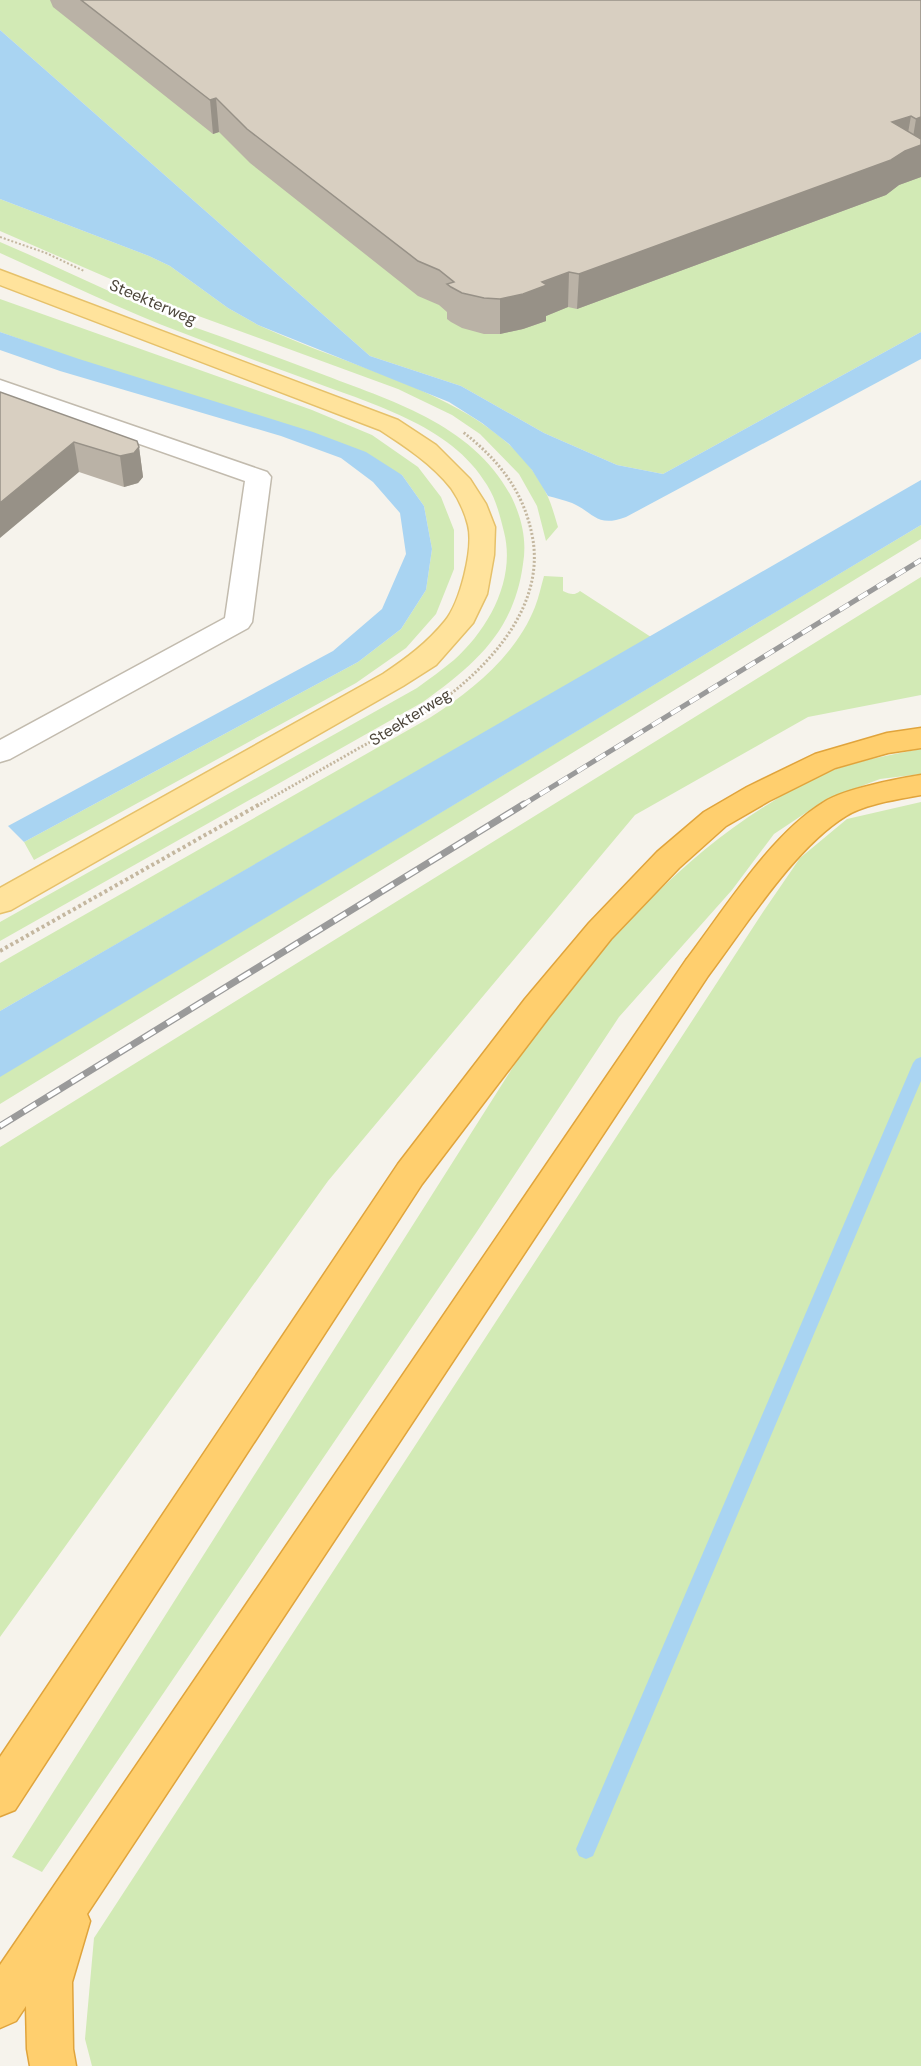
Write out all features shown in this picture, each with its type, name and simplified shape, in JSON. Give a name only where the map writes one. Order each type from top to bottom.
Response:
[{"type":"highway","points":[[0,1794],[410,1174],[537,1008],[600,932],[668,860],[715,819],[825,760],[887,743],[921,738]]},
{"type":"highway","points":[[0,2005],[697,968],[760,883],[792,843],[836,808],[891,790],[921,785]]},
{"type":"highway","points":[[53,2066],[50,2049],[49,1982],[78,1887]]},
{"type":"main road","name":"Steekterweg","points":[[0,277],[389,425],[427,450],[461,484],[473,504],[482,527],[481,555],[473,594],[459,623],[426,659],[319,723],[0,902]]},
{"type":"lane","points":[[0,387],[258,477],[238,622],[0,752]]},
{"type":"path","name":"Steekterweg","points":[[0,237],[46,253],[88,273]]},
{"type":"path","name":"Steekterweg","points":[[0,951],[432,707],[478,672],[512,631],[531,590],[534,555],[528,510],[509,473],[477,441],[460,430]]},
{"type":"green space","points":[[0,0],[921,0],[921,332],[663,474],[617,465],[544,433],[461,386],[370,356],[0,30]]},
{"type":"green space","points":[[0,199],[149,256],[170,266],[228,308],[258,325],[394,379],[456,407],[510,445],[532,469],[548,497],[558,527],[546,541],[537,506],[519,474],[480,434],[452,415],[398,389],[182,310],[0,231]]},
{"type":"green space","points":[[0,242],[191,326],[374,394],[428,418],[453,433],[476,451],[496,473],[516,506],[523,530],[524,547],[518,588],[501,627],[476,659],[442,688],[423,702],[0,941],[0,922],[417,688],[445,667],[467,648],[497,602],[503,585],[507,550],[499,514],[487,485],[471,464],[452,446],[430,431],[381,407],[114,305],[0,253]]},
{"type":"green space","points":[[0,299],[312,410],[372,435],[418,467],[441,497],[454,530],[454,569],[436,614],[406,648],[356,683],[34,860],[24,842],[358,662],[401,629],[426,590],[432,549],[424,506],[402,475],[0,332]]},
{"type":"green space","points":[[921,525],[921,539],[0,1104],[0,1076]]},
{"type":"green space","points":[[544,576],[563,577],[563,591],[576,594],[580,591],[651,637],[0,1011],[0,963],[431,717],[462,695],[492,670],[517,641],[535,607]]},
{"type":"green space","points":[[921,577],[921,695],[808,717],[635,815],[328,1181],[0,1637],[0,1147]]},
{"type":"green space","points":[[921,749],[921,774],[880,779],[825,800],[774,834],[732,890],[619,1017],[476,1233],[42,1872],[12,1857],[553,1004],[653,897],[736,825],[796,786],[820,775],[862,761]]},
{"type":"green space","points":[[921,802],[921,2066],[92,2066],[85,2039],[94,1938],[763,912],[800,858],[847,819]]},
{"type":"water","points":[[0,30],[370,356],[461,386],[544,433],[617,465],[663,474],[921,332],[921,359],[626,517],[608,521],[596,518],[572,503],[548,496],[532,470],[509,444],[449,402],[258,325],[228,308],[170,266],[149,256],[0,199]]},
{"type":"water","points":[[0,332],[313,432],[366,452],[402,475],[424,506],[432,549],[426,590],[401,629],[358,662],[24,842],[8,826],[333,651],[382,609],[406,554],[400,513],[373,482],[341,458],[281,436],[60,371],[0,350]]},
{"type":"water","points":[[921,480],[921,525],[0,1077],[0,1011]]},
{"type":"building","points":[[81,0],[921,0],[921,117],[916,119],[911,116],[892,122],[921,139],[921,145],[891,160],[579,274],[569,272],[542,282],[547,285],[523,294],[500,299],[484,298],[462,293],[451,287],[447,284],[454,282],[439,270],[418,261],[247,129],[216,98],[210,100]]},
{"type":"building","points":[[0,392],[137,441],[139,447],[134,453],[120,456],[74,442],[0,503]]},
{"type":"waterway","points":[[586,1849],[921,1063]]},
{"type":"railway","points":[[521,806],[921,560]]},
{"type":"railway","points":[[0,1126],[524,804]]}]
